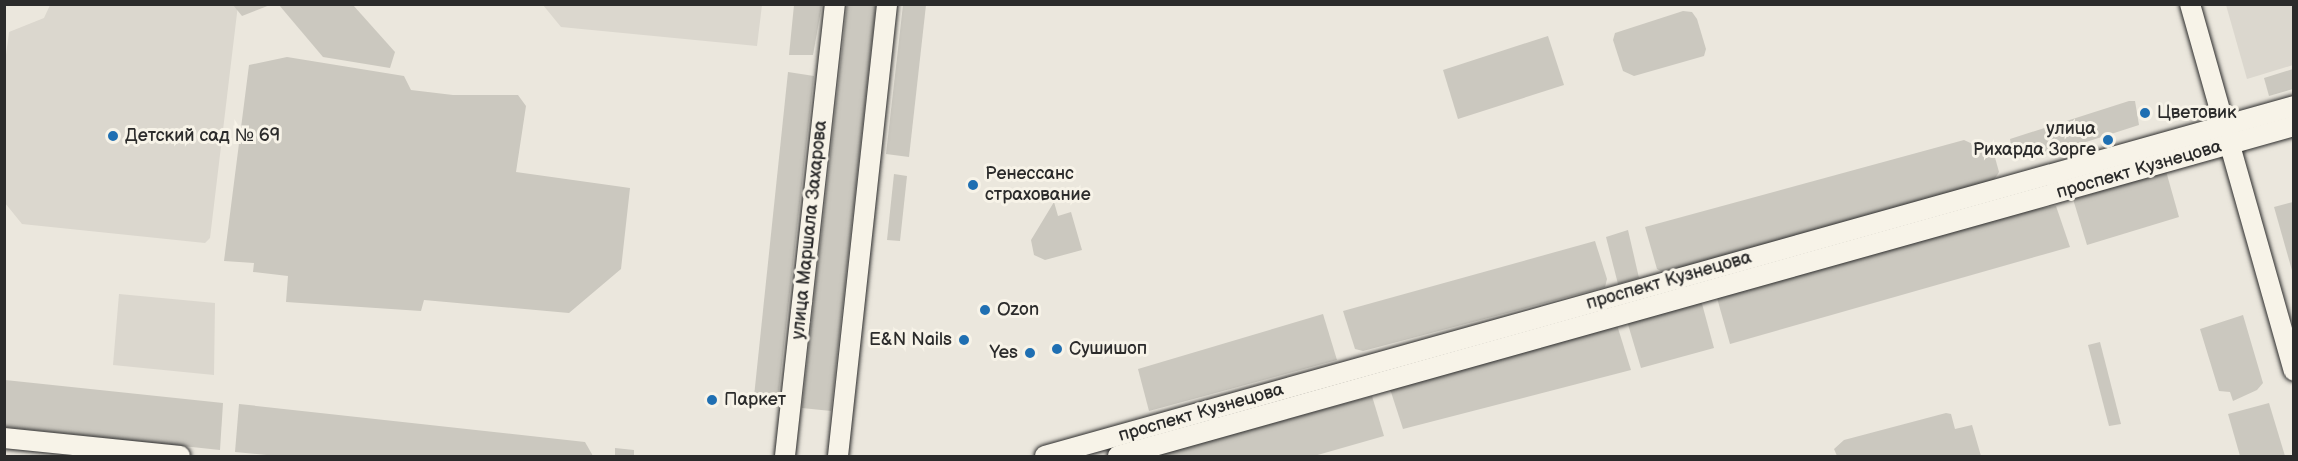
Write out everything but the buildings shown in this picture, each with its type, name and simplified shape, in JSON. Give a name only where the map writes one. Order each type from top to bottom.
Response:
[{"type":"street","name":"улица Маршала Захарова","points":[[785,456],[835,4]]},
{"type":"street","points":[[838,456],[887,4]]},
{"type":"street","points":[[2190,4],[2294,371]]},
{"type":"street","name":"проспект Кузнецова","points":[[1118,456],[2227,135],[2294,106]]},
{"type":"street","name":"проспект Кузнецова","points":[[1045,456],[2227,135],[2294,126]]},
{"type":"street","points":[[4,438],[180,456]]},
{"type":"shaded area","name":"Детский сад № 69","points":[[50,5],[238,5],[210,238],[205,243],[22,224],[5,203],[4,70],[9,32],[44,18]]},
{"type":"shaded area","points":[[233,5],[270,5],[242,16]]},
{"type":"shaded area","points":[[279,5],[353,5],[395,52],[390,68],[323,57]]},
{"type":"shaded area","points":[[543,5],[762,5],[757,46],[561,27]]},
{"type":"shaded area","points":[[794,5],[822,5],[813,55],[789,55]]},
{"type":"shaded area","points":[[847,5],[876,5],[831,411],[802,408]]},
{"type":"shaded area","points":[[903,5],[926,5],[909,157],[886,154]]},
{"type":"shaded area","points":[[2226,5],[2293,5],[2293,65],[2247,79]]},
{"type":"shaded area","points":[[1683,11],[1692,12],[1697,19],[1706,49],[1704,56],[1634,76],[1623,71],[1613,40],[1615,33]]},
{"type":"shaded area","points":[[1548,36],[1564,85],[1458,119],[1443,70]]},
{"type":"shaded area","points":[[287,57],[404,76],[411,90],[453,95],[518,95],[526,106],[516,172],[630,188],[621,269],[569,313],[424,300],[421,311],[286,302],[288,276],[253,272],[254,263],[224,261],[249,65]]},
{"type":"shaded area","points":[[2293,69],[2293,89],[2269,96],[2264,78]]},
{"type":"shaded area","points":[[788,72],[814,76],[777,408],[753,406]]},
{"type":"shaded area","points":[[2135,101],[2139,125],[2033,159],[2011,145],[2010,139]]},
{"type":"shaded area","points":[[1964,140],[1994,154],[1999,172],[1994,180],[1667,274],[1657,269],[1645,227]]},
{"type":"shaded area","points":[[2166,171],[2179,217],[2087,245],[2073,199]]},
{"type":"shaded area","points":[[894,174],[907,176],[900,241],[887,240]]},
{"type":"shaded area","points":[[1054,202],[1058,216],[1071,212],[1082,250],[1045,260],[1034,255],[1031,240]]},
{"type":"shaded area","points":[[2294,202],[2293,274],[2274,207]]},
{"type":"shaded area","points":[[2056,206],[2070,247],[1730,344],[1717,298],[2024,211]]},
{"type":"shaded area","points":[[1628,230],[1639,278],[1618,284],[1606,237]]},
{"type":"shaded area","points":[[1595,241],[1607,279],[1605,287],[1363,351],[1355,349],[1343,311]]},
{"type":"shaded area","points":[[119,294],[215,303],[214,375],[113,365]]},
{"type":"shaded area","points":[[1701,300],[1714,348],[1641,368],[1627,321]]},
{"type":"shaded area","points":[[1323,314],[1337,360],[1149,411],[1138,369]]},
{"type":"shaded area","points":[[2243,315],[2263,383],[2257,390],[2233,401],[2230,392],[2219,391],[2200,329]]},
{"type":"shaded area","points":[[1617,325],[1631,370],[1403,429],[1390,389]]},
{"type":"shaded area","points":[[2100,342],[2121,424],[2109,426],[2088,345]]},
{"type":"shaded area","points":[[5,380],[223,403],[220,450],[5,427]]},
{"type":"shaded area","points":[[1372,396],[1384,436],[1314,456],[1154,456]]},
{"type":"shaded area","points":[[2269,403],[2285,456],[2240,456],[2228,414]]},
{"type":"shaded area","points":[[239,404],[585,442],[593,456],[277,456],[235,452]]},
{"type":"shaded area","points":[[1946,413],[1951,414],[1955,429],[1972,425],[1981,456],[1837,456],[1834,449],[1844,440]]},
{"type":"shaded area","points":[[615,448],[634,450],[634,456],[615,456]]},
{"type":"place","name":"Цветовик","points":[[2145,113]]},
{"type":"place","name":"Детский сад № 69","points":[[113,136]]},
{"type":"place","name":"улица Рихарда Зорге","points":[[2108,140]]},
{"type":"place","name":"Ренессанс страхование","points":[[973,185]]},
{"type":"place","name":"Ozon","points":[[985,310]]},
{"type":"place","name":"E&N Nails","points":[[964,340]]},
{"type":"place","name":"Сушишоп","points":[[1057,349]]},
{"type":"place","name":"Yes","points":[[1030,353]]},
{"type":"place","name":"Паркет","points":[[712,400]]}]
